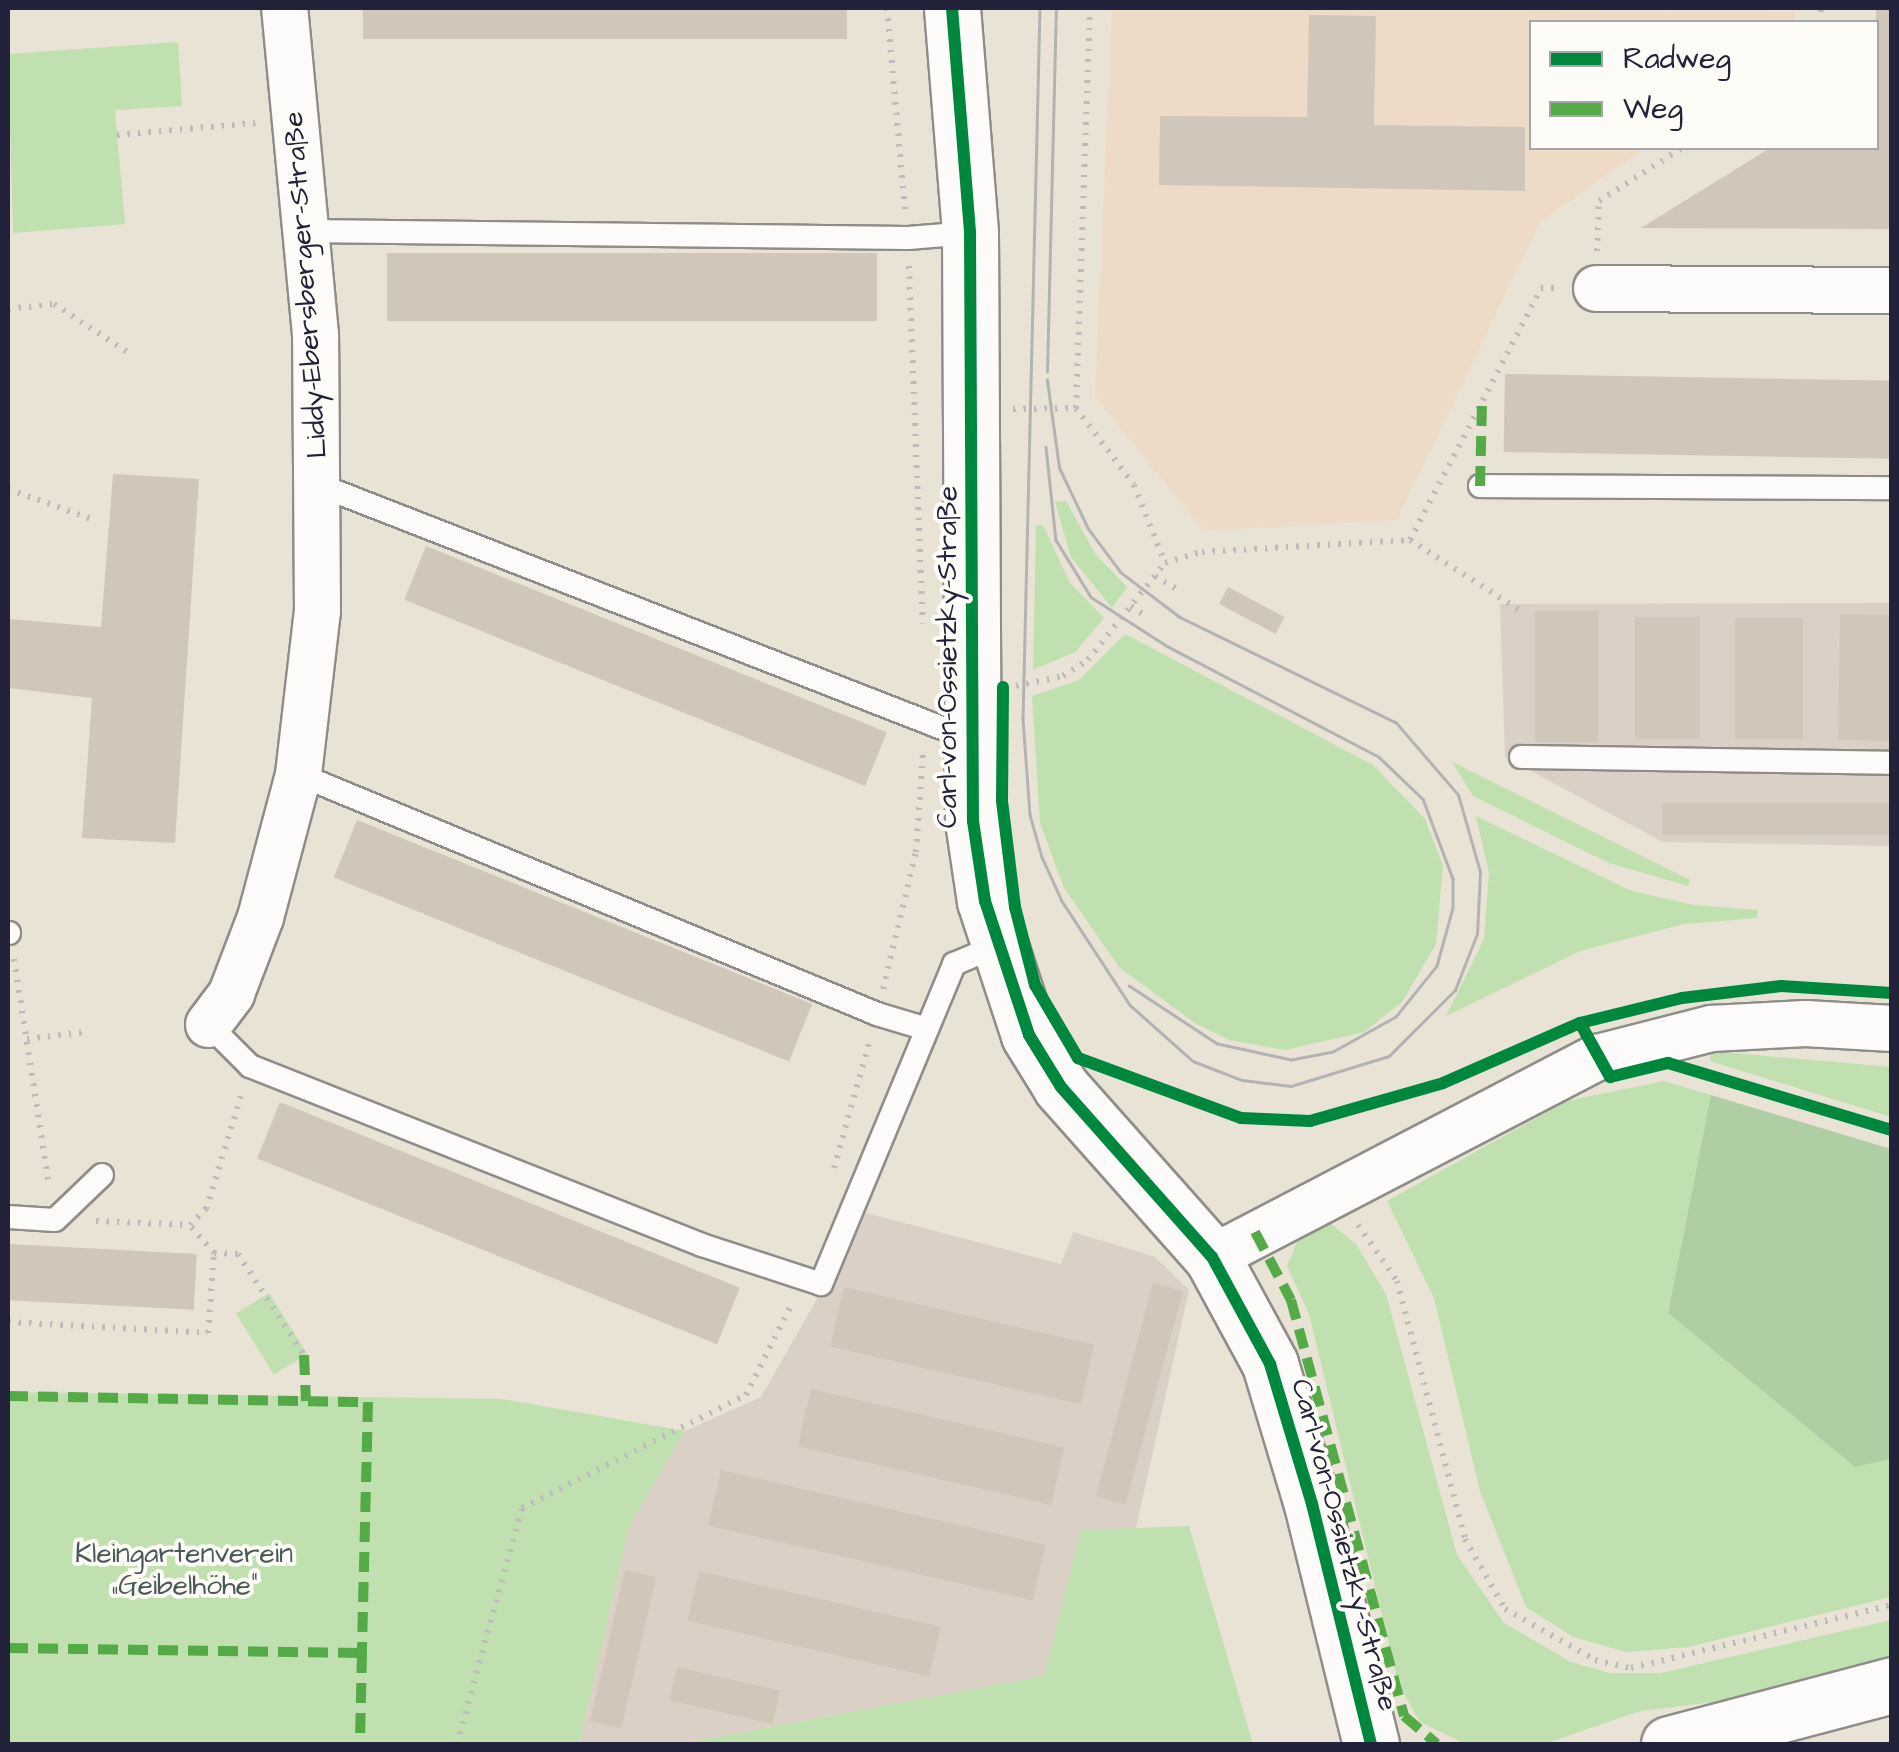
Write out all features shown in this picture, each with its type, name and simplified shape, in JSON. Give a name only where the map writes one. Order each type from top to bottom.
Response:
[{"type":"street","name":"Liddy-Ebersberger-Straße","points":[[208,1024],[231,993],[260,917],[298,774],[318,611],[320,485],[306,232],[284,8]]},
{"type":"street","name":"Carl-von-Ossietzky-Straße","points":[[952,8],[970,233],[972,411],[955,717],[978,869],[996,946],[1029,1035],[1062,1087],[1212,1257],[1270,1364],[1312,1504],[1372,1744]]},
{"type":"street","points":[[1596,288],[1892,290]]},
{"type":"street","points":[[1212,1257],[1328,1191],[1597,1057],[1711,1028],[1805,1023],[1892,1028]]},
{"type":"street","points":[[1669,1744],[1892,1685]]},
{"type":"lane","points":[[306,232],[908,238],[970,233]]},
{"type":"lane","points":[[320,485],[955,717]]},
{"type":"lane","points":[[1480,486],[1892,488]]},
{"type":"lane","points":[[1521,757],[1892,763]]},
{"type":"lane","points":[[298,774],[877,1014],[927,1028]]},
{"type":"lane","points":[[208,1024],[250,1066],[702,1244],[821,1284],[954,964],[996,946]]},
{"type":"lane","points":[[8,1217],[55,1220],[102,1175]]},
{"type":"path","points":[[887,8],[908,238],[924,646]]},
{"type":"path","points":[[1090,8],[1076,408],[1134,485],[1166,563]]},
{"type":"path","points":[[117,135],[295,119]]},
{"type":"path","points":[[1410,540],[1541,288],[1596,288],[1599,201],[1679,150]]},
{"type":"path","points":[[8,309],[54,304],[132,355]]},
{"type":"path","points":[[972,411],[1076,408]]},
{"type":"path","points":[[8,489],[94,520]]},
{"type":"path","points":[[830,1184],[955,717],[1063,676],[1088,660],[1166,563],[1202,552],[1410,540],[1520,611]]},
{"type":"path","points":[[1155,576],[1180,591]]},
{"type":"path","points":[[1130,606],[1144,614]]},
{"type":"path","points":[[8,933],[55,1220],[190,1224],[206,1209],[250,1066]]},
{"type":"path","points":[[26,1040],[85,1032]]},
{"type":"path","points":[[1328,1191],[1397,1281],[1465,1539],[1505,1608],[1595,1660],[1631,1668],[1892,1605]]},
{"type":"path","points":[[8,1322],[208,1333],[214,1253],[190,1224]]},
{"type":"path","points":[[214,1253],[238,1254],[304,1356]]},
{"type":"path","points":[[457,1744],[522,1508],[746,1395],[804,1277]]},
{"type":"shaded area","points":[[1112,8],[1795,12],[1795,20],[1529,20],[1529,150],[1642,150],[1540,222],[1397,520],[1204,531],[1095,397]]},
{"type":"shaded area","points":[[1891,603],[1891,846],[1663,842],[1505,757],[1500,604]]},
{"type":"shaded area","points":[[866,1213],[1061,1264],[1073,1232],[1155,1257],[1189,1290],[1136,1528],[1081,1531],[1045,1676],[679,1744],[579,1744],[629,1526],[685,1431],[761,1397]]},
{"type":"green space","points":[[178,42],[182,106],[115,110],[125,224],[13,233],[8,54]]},
{"type":"green space","points":[[1066,501],[1096,555],[1127,587],[1112,608],[1071,557],[1055,502]]},
{"type":"green space","points":[[1036,525],[1043,525],[1070,583],[1104,618],[1075,652],[1033,670]]},
{"type":"green space","points":[[1125,634],[1373,765],[1425,819],[1443,866],[1436,944],[1402,1002],[1364,1032],[1285,1050],[1229,1040],[1196,1024],[1119,967],[1064,888],[1040,823],[1032,696],[1079,680]]},
{"type":"green space","points":[[1452,762],[1690,880],[1688,886],[1609,863],[1473,796]]},
{"type":"green space","points":[[1476,816],[1629,890],[1693,905],[1758,910],[1757,918],[1684,924],[1580,951],[1446,1016],[1484,939],[1489,873]]},
{"type":"green space","points":[[1711,1051],[1891,1067],[1891,1117],[1710,1061]]},
{"type":"green space","points":[[1664,1081],[1711,1095],[1668,1313],[1854,1466],[1891,1459],[1891,1597],[1688,1647],[1626,1652],[1573,1637],[1526,1607],[1480,1491],[1434,1298],[1387,1201],[1567,1101]]},
{"type":"green space","points":[[1711,1095],[1891,1149],[1891,1459],[1855,1467],[1668,1313]]},
{"type":"green space","points":[[1325,1219],[1356,1244],[1386,1294],[1457,1555],[1504,1623],[1571,1662],[1610,1673],[1661,1673],[1891,1620],[1891,1665],[1763,1696],[1640,1711],[1544,1744],[1466,1744],[1420,1722],[1399,1685],[1309,1314],[1287,1266],[1297,1242]]},
{"type":"green space","points":[[269,1293],[307,1354],[274,1375],[236,1314]]},
{"type":"green space","name":"Kleingartenverein „Geibelhöhe“","points":[[8,1392],[502,1399],[685,1431],[629,1526],[579,1744],[8,1744]]},
{"type":"green space","points":[[1189,1526],[1253,1744],[679,1744],[1044,1676],[1081,1530]]},
{"type":"building","points":[[363,8],[847,8],[847,39],[363,39]]},
{"type":"building","points":[[1876,8],[1892,8],[1892,229],[1641,228],[1767,150],[1879,150]]},
{"type":"building","points":[[1309,15],[1376,16],[1374,125],[1525,127],[1525,191],[1159,185],[1160,116],[1307,117]]},
{"type":"building","points":[[387,253],[877,253],[877,321],[387,321]]},
{"type":"building","points":[[1505,374],[1892,381],[1891,459],[1504,452]]},
{"type":"building","points":[[113,474],[199,479],[175,843],[82,838],[92,698],[8,688],[10,619],[101,627]]},
{"type":"building","points":[[426,546],[887,732],[865,786],[404,600]]},
{"type":"building","points":[[1228,587],[1285,617],[1276,634],[1219,604]]},
{"type":"building","points":[[1535,611],[1598,611],[1598,742],[1535,742]]},
{"type":"building","points":[[1840,614],[1892,615],[1890,741],[1838,740]]},
{"type":"building","points":[[1635,617],[1700,617],[1700,739],[1635,739]]},
{"type":"building","points":[[1735,618],[1803,618],[1803,739],[1735,739]]},
{"type":"building","points":[[1662,803],[1892,803],[1892,835],[1662,835]]},
{"type":"building","points":[[357,820],[812,1004],[789,1061],[334,877]]},
{"type":"building","points":[[280,1102],[740,1288],[717,1344],[257,1159]]},
{"type":"building","points":[[8,1244],[197,1254],[194,1310],[8,1300]]},
{"type":"building","points":[[1153,1283],[1183,1291],[1126,1504],[1096,1496]]},
{"type":"building","points":[[844,1287],[1094,1345],[1081,1404],[830,1346]]},
{"type":"building","points":[[811,1389],[1064,1447],[1051,1505],[798,1446]]},
{"type":"building","points":[[721,1470],[1045,1545],[1033,1600],[708,1526]]},
{"type":"building","points":[[625,1570],[656,1577],[621,1728],[590,1721]]},
{"type":"building","points":[[699,1571],[941,1627],[929,1676],[688,1621]]},
{"type":"building","points":[[677,1667],[780,1691],[773,1724],[669,1700]]},
{"type":"tram line","points":[[1040,8],[1023,719],[1030,815],[1042,857],[1062,901],[1130,1005],[1193,1061],[1242,1080],[1291,1086],[1389,1056],[1455,990],[1477,934],[1480,872],[1458,795],[1396,723],[1179,617],[1121,573],[1088,529],[1059,468],[1047,380]]},
{"type":"tram line","points":[[1047,372],[1056,8]]},
{"type":"tram line","points":[[1046,447],[1056,540],[1091,597],[1167,646],[1379,757],[1423,799],[1453,879],[1453,908],[1437,966],[1396,1017],[1333,1052],[1291,1060],[1217,1044],[1129,986]]},
{"type":"marked path","points":[[1480,486],[1482,402]]},
{"type":"marked path","points":[[1255,1232],[1291,1300],[1404,1716],[1437,1744]]},
{"type":"marked path","points":[[304,1355],[306,1401]]},
{"type":"marked path","points":[[8,1396],[368,1402],[362,1653]]},
{"type":"marked path","points":[[8,1648],[362,1653],[360,1744]]},
{"type":"cycle path","points":[[952,8],[970,233],[973,821],[985,901],[1029,1035],[1061,1087],[1212,1257],[1270,1364],[1312,1504],[1371,1744]]},
{"type":"cycle path","points":[[1003,687],[1002,801],[1015,907],[1035,985],[1078,1058],[1241,1118],[1310,1121],[1443,1083],[1580,1023],[1610,1077],[1668,1063],[1892,1130]]},
{"type":"cycle path","points":[[1580,1023],[1682,998],[1781,986],[1892,993]]}]
